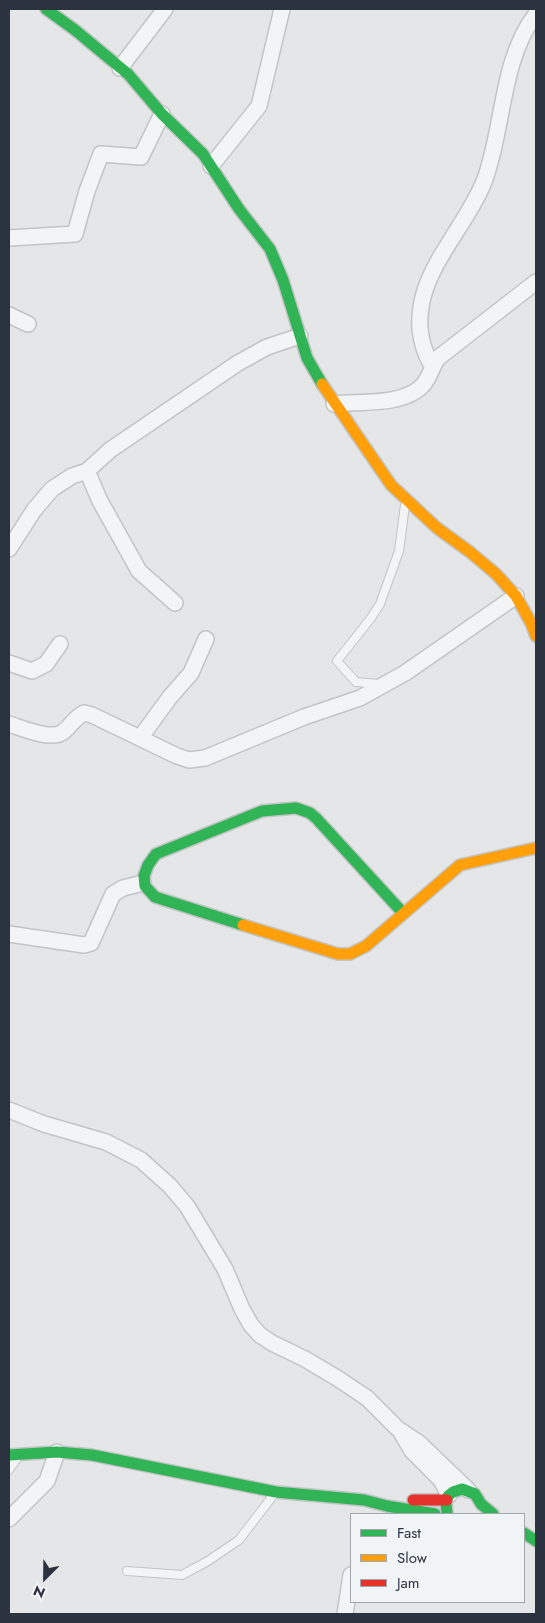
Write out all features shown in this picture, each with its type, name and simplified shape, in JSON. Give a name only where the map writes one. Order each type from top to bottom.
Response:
[{"type":"street","points":[[46,9],[75,30],[128,74],[162,114],[203,154],[239,209],[270,249],[283,280],[307,358],[334,404],[391,485],[437,528],[496,574],[516,596],[536,636]]},
{"type":"street","points":[[120,68],[165,9]]},
{"type":"street","points":[[211,166],[259,106],[282,9]]},
{"type":"street","points":[[432,366],[424,351],[420,334],[420,316],[424,296],[436,267],[484,181],[493,154],[512,64],[521,40],[536,14]]},
{"type":"street","points":[[9,238],[75,234],[87,192],[101,154],[141,157],[162,114]]},
{"type":"street","points":[[334,404],[391,400],[405,397],[418,390],[425,383],[432,366],[447,350],[536,282]]},
{"type":"street","points":[[9,315],[28,324]]},
{"type":"street","points":[[9,549],[34,510],[52,489],[72,476],[87,471],[110,450],[238,364],[267,347],[300,336]]},
{"type":"street","points":[[87,471],[100,501],[139,571],[175,603]]},
{"type":"street","points":[[9,724],[55,736],[63,732],[77,716],[84,713],[92,715],[176,756],[189,760],[205,758],[304,717],[360,698],[413,667],[516,596]]},
{"type":"street","points":[[140,738],[170,697],[191,673],[206,639]]},
{"type":"street","points":[[9,663],[32,671],[46,664],[60,644]]},
{"type":"street","points":[[403,913],[316,818],[310,813],[296,808],[262,811],[156,854],[149,862],[143,883],[148,892],[155,896],[342,955],[352,955],[366,946],[460,865],[536,848]]},
{"type":"street","points":[[9,934],[84,945],[91,942],[113,894],[123,888],[143,883]]},
{"type":"street","points":[[9,1110],[44,1124],[106,1142],[141,1160],[170,1186],[187,1206],[225,1269],[242,1310],[260,1335],[272,1343],[306,1359],[367,1398],[398,1429],[418,1443],[468,1490],[474,1493],[478,1508],[490,1513]]},
{"type":"street","points":[[398,1429],[412,1451],[441,1480],[448,1498],[446,1508],[448,1513]]},
{"type":"street","points":[[9,1519],[47,1481],[57,1452]]},
{"type":"street","points":[[14,1454],[57,1452],[92,1455],[276,1492],[363,1507],[387,1506],[429,1513]]},
{"type":"street","points":[[363,1507],[388,1497],[423,1501],[448,1498],[456,1490],[468,1490]]},
{"type":"street","points":[[525,1534],[536,1541]]},
{"type":"street","points":[[345,1614],[350,1582]]},
{"type":"lane","points":[[384,685],[356,682],[338,661],[380,604],[399,551],[406,500]]},
{"type":"lane","points":[[9,1470],[14,1454]]},
{"type":"lane","points":[[127,1571],[182,1575],[208,1561],[239,1540],[276,1492]]},
{"type":"traffic: fast","points":[[46,9],[75,30],[128,74],[162,114],[203,154],[239,209],[270,249],[283,280],[307,358],[322,384]]},
{"type":"traffic: fast","points":[[243,925],[155,897],[145,886],[144,876],[148,865],[156,854],[262,811],[296,808],[310,813],[316,818],[403,913]]},
{"type":"traffic: fast","points":[[9,1455],[57,1452],[92,1455],[276,1492],[364,1500],[429,1513]]},
{"type":"traffic: fast","points":[[447,1513],[446,1503],[448,1496],[462,1489],[475,1494],[481,1504],[492,1513]]},
{"type":"traffic: fast","points":[[525,1534],[536,1541]]},
{"type":"traffic: slow","points":[[322,384],[391,485],[437,528],[496,574],[516,596],[536,636]]},
{"type":"traffic: slow","points":[[243,925],[338,954],[350,954],[366,946],[460,865],[536,848]]},
{"type":"traffic: jam","points":[[413,1500],[447,1500]]}]
